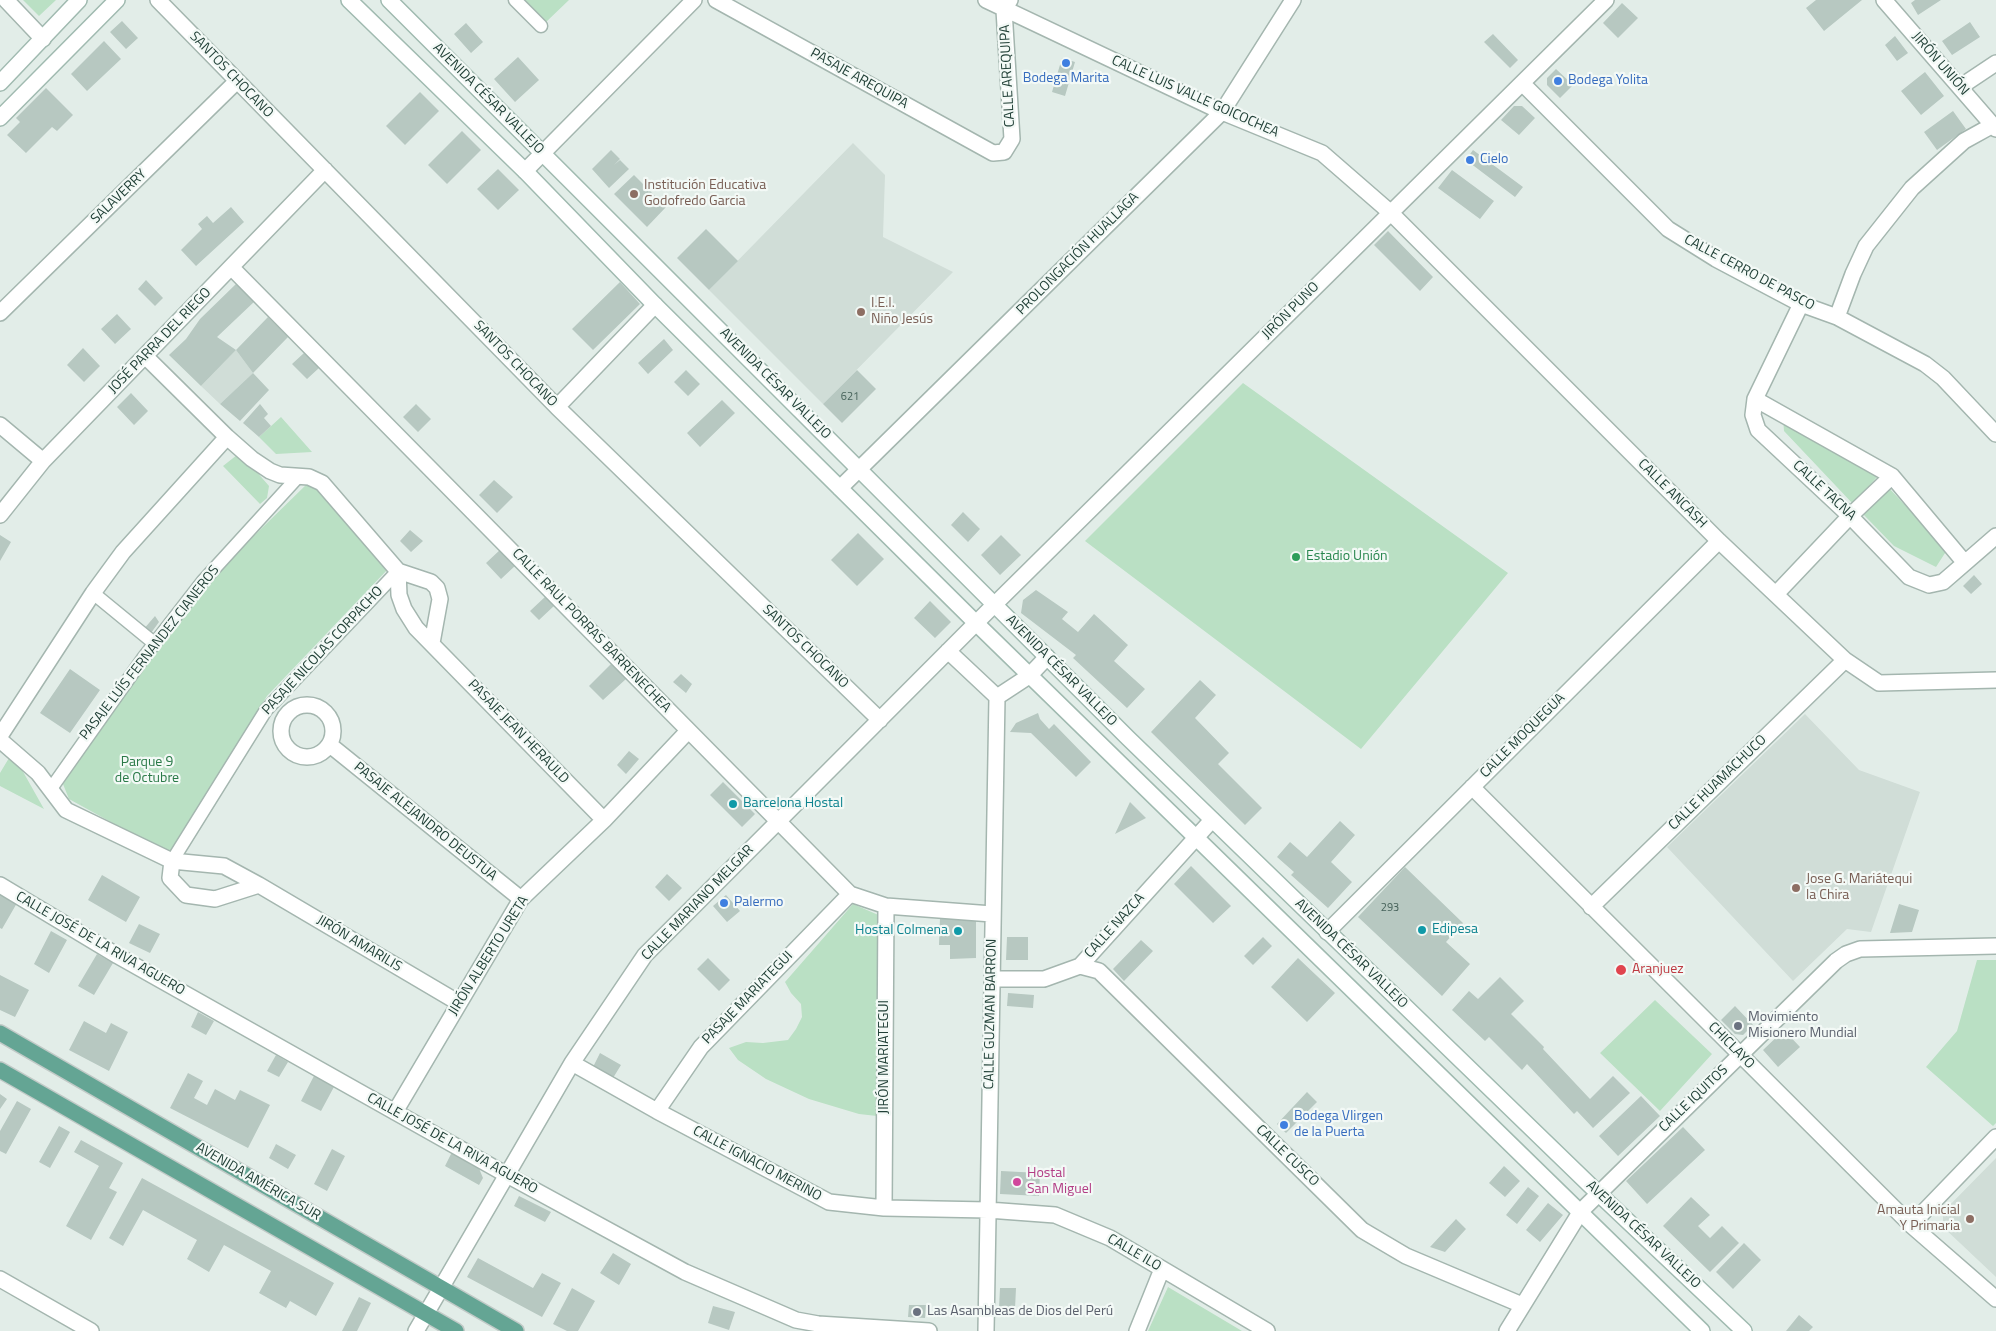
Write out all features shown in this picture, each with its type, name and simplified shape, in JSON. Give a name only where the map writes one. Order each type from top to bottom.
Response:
[{"type":"main road","name":"AVENIDA AMÉRICA SUR","points":[[0,1033],[516,1331]]},
{"type":"main road","points":[[0,1070],[456,1331]]},
{"type":"street","points":[[6,0],[43,39]]},
{"type":"street","points":[[0,83],[79,0]]},
{"type":"street","points":[[0,118],[117,0]]},
{"type":"street","name":"SANTOS CHOCANO","points":[[158,0],[557,407],[880,720]]},
{"type":"street","name":"AVENIDA CÉSAR VALLEJO","points":[[349,0],[525,171],[655,305],[976,623],[1702,1331]]},
{"type":"street","name":"AVENIDA CÉSAR VALLEJO","points":[[389,0],[542,154],[659,267],[994,605],[1212,820],[1744,1331]]},
{"type":"street","points":[[515,0],[541,26]]},
{"type":"street","points":[[525,171],[694,0]]},
{"type":"street","name":"PASAJE AREQUIPA","points":[[716,0],[993,153],[1004,152]]},
{"type":"street","name":"CALLE LUIS VALLE GOICOCHEA","points":[[986,0],[1007,5],[1222,112],[1322,153],[1391,212]]},
{"type":"street","name":"PROLONGACIÓN HUALLAGA","points":[[840,488],[1222,112],[1293,0]]},
{"type":"street","name":"JIRÓN PUNO","points":[[976,623],[1606,0]]},
{"type":"street","name":"JIRÓN UNIÓN","points":[[1884,0],[1994,127]]},
{"type":"street","name":"CALLE AREQUIPA","points":[[1004,152],[1012,139],[1007,5]]},
{"type":"street","points":[[1960,86],[1996,62]]},
{"type":"street","name":"SALAVERRY","points":[[0,313],[237,80]]},
{"type":"street","name":"CALLE CERRO DE PASCO","points":[[1522,83],[1668,229],[1716,259],[1802,304],[1837,318],[1925,364],[1943,378],[1996,434]]},
{"type":"street","points":[[1837,318],[1853,274],[1866,246],[1912,188],[1964,142],[1994,127]]},
{"type":"street","name":"JOSÉ PARRA DEL RIEGO","points":[[0,515],[43,461],[146,357],[325,170]]},
{"type":"street","name":"CALLE ANCASH","points":[[1391,212],[1719,541],[1845,660],[1879,683],[1996,680]]},
{"type":"street","name":"CALLE RAUL PORRAS BARRENECHEA","points":[[231,267],[850,894],[886,906],[992,914]]},
{"type":"street","name":"CALLE TACNA","points":[[1802,304],[1755,399],[1753,415],[1758,430],[1850,516],[1909,577],[1929,585],[1943,582],[1996,536]]},
{"type":"street","points":[[557,407],[655,305]]},
{"type":"street","points":[[146,357],[227,437],[270,472],[297,478],[309,478],[322,483],[398,571],[419,576],[431,582],[437,588],[440,599],[432,643]]},
{"type":"street","points":[[1755,399],[1892,476],[1965,563]]},
{"type":"street","points":[[0,425],[43,461]]},
{"type":"street","points":[[0,736],[93,593],[124,552],[227,437]]},
{"type":"street","points":[[1776,594],[1850,516],[1892,476]]},
{"type":"street","name":"PASAJE LUÍS FERNANDEZ CIANEROS","points":[[50,790],[71,757],[154,643],[203,581],[297,478]]},
{"type":"street","name":"CALLE MOQUEGUA","points":[[1327,932],[1719,541]]},
{"type":"street","name":"PASAJE JEAN HERAULD","points":[[398,571],[399,595],[404,609],[416,628],[604,820]]},
{"type":"street","name":"PASAJE NICOLAS CORPACHO","points":[[172,862],[266,710],[398,571]]},
{"type":"street","points":[[93,593],[154,643]]},
{"type":"street","name":"CALLE MARIANO MELGAR","points":[[416,1331],[572,1063],[644,956],[976,623]]},
{"type":"street","points":[[948,651],[997,697],[1030,676],[1047,657]]},
{"type":"street","name":"CALLE HUAMACHUCO","points":[[1591,907],[1845,660]]},
{"type":"street","name":"CALLE GUZMAN BARRON","points":[[986,1331],[997,697]]},
{"type":"street","name":"JIRÓN ALBERTO URETA","points":[[395,1112],[520,899],[604,820],[688,731]]},
{"type":"street","name":"JIRÓN AMARILIS","points":[[0,740],[38,774],[66,810],[172,862],[224,866],[260,885],[459,1003]]},
{"type":"street","name":"PASAJE ALEJANDRO DEUSTUA","points":[[330,745],[520,899]]},
{"type":"street","name":"CHICLAYO","points":[[1472,787],[1911,1225],[1996,1299]]},
{"type":"street","name":"CALLE NAZCA","points":[[992,979],[1044,979],[1080,966],[1212,820]]},
{"type":"street","points":[[172,862],[170,878],[186,895],[216,899],[260,885]]},
{"type":"street","name":"CALLE JOSÉ DE LA RIVA AGUERO","points":[[0,885],[118,956],[507,1175],[686,1272],[796,1320],[818,1324],[929,1331]]},
{"type":"street","name":"PASAJE MARIATEGUI","points":[[657,1111],[701,1046],[850,894]]},
{"type":"street","name":"JIRÓN MARIATEGUI","points":[[884,1208],[886,906]]},
{"type":"street","name":"CALLE IQUITOS","points":[[1507,1331],[1580,1211],[1740,1054],[1846,954],[1860,949],[1996,946]]},
{"type":"street","name":"CALLE CUSCO","points":[[1080,966],[1099,971],[1362,1230],[1406,1256],[1522,1305]]},
{"type":"street","points":[[1347,983],[1363,966]]},
{"type":"street","name":"CALLE IGNACIO MERINO","points":[[572,1063],[657,1111],[829,1202],[884,1208],[988,1210]]},
{"type":"street","points":[[1911,1225],[1996,1137]]},
{"type":"street","name":"CALLE ILO","points":[[988,1210],[1055,1215],[1110,1238],[1267,1331]]},
{"type":"street","points":[[1137,1331],[1162,1269]]},
{"type":"street","points":[[0,1279],[91,1331]]},
{"type":"shaded area","points":[[853,143],[885,175],[883,237],[953,272],[823,404],[709,290]]},
{"type":"shaded area","points":[[236,350],[253,373],[220,404],[201,386]]},
{"type":"shaded area","name":"Jose G. Mariátequi la Chira","points":[[1805,714],[1859,770],[1920,792],[1871,932],[1847,929],[1793,981],[1667,847]]},
{"type":"shaded area","name":"Amauta Inicial Y Primaria","points":[[1996,1158],[1996,1277],[1943,1227],[1943,1212]]},
{"type":"green space","points":[[23,0],[56,0],[39,16]]},
{"type":"green space","points":[[522,0],[569,0],[545,23]]},
{"type":"green space","name":"Estadio Unión","points":[[1243,383],[1508,573],[1361,749],[1085,541]]},
{"type":"green space","points":[[281,417],[312,452],[276,454],[259,437]]},
{"type":"green space","points":[[1783,418],[1865,465],[1877,477],[1853,504],[1784,431]]},
{"type":"green space","points":[[237,455],[243,456],[269,486],[267,498],[260,504],[223,466]]},
{"type":"green space","name":"Parque 9 de Octubre","points":[[308,483],[318,489],[388,569],[267,696],[169,854],[69,799],[63,784],[147,660],[223,566]]},
{"type":"green space","points":[[1888,487],[1947,550],[1936,567],[1894,546],[1862,513]]},
{"type":"green space","points":[[9,758],[17,761],[44,809],[0,786],[0,773]]},
{"type":"green space","points":[[853,904],[883,917],[877,1116],[859,1114],[809,1099],[766,1079],[738,1060],[729,1048],[746,1042],[763,1043],[788,1040],[802,1017],[801,1004],[791,993],[785,982]]},
{"type":"green space","points":[[1977,960],[1996,960],[1996,1123],[1993,1126],[1926,1067],[1957,1031]]},
{"type":"green space","points":[[1655,1000],[1712,1054],[1660,1111],[1600,1053]]},
{"type":"green space","points":[[1168,1287],[1242,1331],[1148,1331]]},
{"type":"building","points":[[1816,0],[1862,0],[1824,31],[1806,8]]},
{"type":"building","points":[[1915,0],[1941,0],[1918,15],[1911,3]]},
{"type":"building","points":[[1622,3],[1638,18],[1618,38],[1603,23]]},
{"type":"building","points":[[122,21],[138,38],[126,49],[110,32]]},
{"type":"building","points":[[1970,22],[1980,37],[1952,55],[1942,41]]},
{"type":"building","points":[[466,23],[483,42],[471,53],[454,34]]},
{"type":"building","points":[[1493,34],[1518,60],[1510,68],[1484,42]]},
{"type":"building","points":[[1895,36],[1908,53],[1897,61],[1885,45]]},
{"type":"building","points":[[104,41],[121,59],[87,91],[71,74]]},
{"type":"building","points":[[518,57],[539,80],[515,102],[494,79]]},
{"type":"building","points":[[1062,58],[1075,62],[1065,96],[1052,92]]},
{"type":"building","name":"Bodega Yolita","points":[[1556,69],[1573,85],[1560,98],[1547,85],[1547,78]]},
{"type":"building","points":[[1925,72],[1944,96],[1921,115],[1901,91]]},
{"type":"building","points":[[46,88],[73,115],[57,131],[52,127],[26,153],[7,135],[20,122],[16,118]]},
{"type":"building","points":[[420,92],[439,111],[405,145],[386,126]]},
{"type":"building","points":[[1514,106],[1522,106],[1535,118],[1519,135],[1501,120]]},
{"type":"building","points":[[1953,111],[1966,129],[1937,150],[1924,132]]},
{"type":"building","points":[[462,131],[481,150],[447,184],[428,165]]},
{"type":"building","points":[[611,150],[620,159],[614,165],[620,160],[629,169],[609,188],[592,169]]},
{"type":"building","points":[[1473,150],[1523,187],[1515,197],[1466,160]]},
{"type":"building","points":[[498,169],[519,190],[498,210],[477,189]]},
{"type":"building","points":[[1452,170],[1494,201],[1480,219],[1438,188]]},
{"type":"building","points":[[634,175],[666,207],[647,227],[614,194]]},
{"type":"building","points":[[231,207],[244,222],[196,266],[181,250],[202,229],[198,224],[207,216],[213,223]]},
{"type":"building","points":[[706,229],[738,261],[709,290],[677,258]]},
{"type":"building","points":[[1388,231],[1433,277],[1420,291],[1374,245]]},
{"type":"building","points":[[146,280],[163,298],[155,306],[138,289]]},
{"type":"building","points":[[620,282],[640,304],[593,350],[572,329]]},
{"type":"building","points":[[237,283],[255,301],[217,337],[236,350],[201,386],[169,355],[186,339],[200,319]]},
{"type":"building","points":[[117,314],[131,329],[115,344],[101,329]]},
{"type":"building","points":[[268,317],[288,337],[253,373],[236,350]]},
{"type":"building","points":[[664,339],[673,350],[648,374],[638,363]]},
{"type":"building","points":[[83,348],[100,366],[84,382],[67,365]]},
{"type":"building","points":[[304,353],[319,368],[307,379],[292,364]]},
{"type":"building","points":[[686,370],[700,384],[688,396],[674,382]]},
{"type":"building","points":[[857,370],[876,389],[842,423],[823,404]]},
{"type":"building","points":[[253,373],[269,390],[240,421],[220,404]]},
{"type":"building","points":[[131,393],[148,411],[134,425],[117,407]]},
{"type":"building","points":[[722,400],[735,413],[700,447],[687,433]]},
{"type":"building","points":[[260,404],[268,414],[264,418],[271,426],[259,437],[243,423]]},
{"type":"building","points":[[416,404],[431,419],[418,432],[403,417]]},
{"type":"building","points":[[494,480],[513,497],[497,513],[479,495]]},
{"type":"building","points":[[963,512],[980,529],[968,542],[951,525]]},
{"type":"building","points":[[410,530],[423,541],[411,552],[400,541]]},
{"type":"building","points":[[858,533],[884,559],[857,586],[831,560]]},
{"type":"building","points":[[0,535],[11,542],[0,561]]},
{"type":"building","points":[[1001,535],[1021,555],[1000,575],[981,555]]},
{"type":"building","points":[[501,549],[516,565],[501,579],[486,563]]},
{"type":"building","points":[[1974,575],[1982,584],[1971,594],[1963,586]]},
{"type":"building","points":[[1036,590],[1068,612],[1062,619],[1078,632],[1094,614],[1128,645],[1114,661],[1145,689],[1127,708],[1073,658],[1076,655],[1021,613],[1023,600]]},
{"type":"building","points":[[546,596],[555,605],[539,620],[530,611]]},
{"type":"building","points":[[930,601],[951,622],[935,638],[914,618]]},
{"type":"building","points":[[155,616],[159,622],[151,633],[143,630]]},
{"type":"building","points":[[611,664],[626,679],[603,700],[589,686]]},
{"type":"building","points":[[70,669],[100,690],[70,733],[40,713]]},
{"type":"building","points":[[681,674],[692,684],[686,693],[673,682]]},
{"type":"building","points":[[1200,680],[1216,695],[1195,718],[1229,753],[1218,764],[1262,808],[1245,825],[1151,732]]},
{"type":"building","points":[[1038,713],[1040,719],[1049,729],[1054,724],[1091,762],[1076,777],[1031,733],[1010,732],[1016,723]]},
{"type":"building","points":[[629,751],[639,759],[626,774],[617,765]]},
{"type":"building","name":"Barcelona Hostal","points":[[723,782],[755,814],[742,827],[710,795]]},
{"type":"building","points":[[1130,802],[1146,818],[1115,834]]},
{"type":"building","points":[[1340,821],[1355,835],[1331,862],[1352,882],[1328,908],[1291,875],[1294,872],[1277,857],[1290,842],[1307,857]]},
{"type":"building","points":[[1191,866],[1231,906],[1213,923],[1174,884]]},
{"type":"building","points":[[1405,867],[1463,923],[1446,942],[1470,964],[1442,996],[1358,917]]},
{"type":"building","points":[[667,874],[682,888],[669,901],[655,887]]},
{"type":"building","points":[[102,875],[140,897],[126,922],[88,900]]},
{"type":"building","points":[[0,893],[17,903],[2,929],[0,928]]},
{"type":"building","points":[[726,895],[740,911],[727,922],[713,906]]},
{"type":"building","points":[[1899,904],[1919,910],[1912,932],[1890,933]]},
{"type":"building","name":"Hostal Colmena","points":[[940,918],[976,918],[976,958],[950,959],[950,945],[939,945]]},
{"type":"building","points":[[139,924],[160,934],[150,953],[129,943]]},
{"type":"building","points":[[51,931],[67,940],[49,973],[34,964]]},
{"type":"building","points":[[1007,937],[1028,937],[1028,960],[1006,960]]},
{"type":"building","points":[[1263,937],[1272,946],[1253,965],[1244,956]]},
{"type":"building","points":[[1141,940],[1153,951],[1124,981],[1113,969]]},
{"type":"building","points":[[97,954],[113,963],[94,995],[78,986]]},
{"type":"building","points":[[708,958],[730,980],[719,991],[697,969]]},
{"type":"building","points":[[1298,958],[1335,993],[1307,1022],[1271,987]]},
{"type":"building","points":[[0,975],[29,990],[15,1017],[0,1010]]},
{"type":"building","points":[[1500,977],[1524,1001],[1511,1014],[1544,1047],[1543,1049],[1590,1099],[1613,1076],[1630,1093],[1593,1128],[1577,1111],[1574,1114],[1527,1064],[1522,1070],[1489,1037],[1485,1041],[1452,1010],[1469,991],[1478,999]]},
{"type":"building","points":[[1008,993],[1034,995],[1033,1008],[1007,1006]]},
{"type":"building","points":[[1735,1006],[1753,1025],[1743,1035],[1735,1034],[1721,1020]]},
{"type":"building","points":[[198,1012],[214,1021],[206,1035],[191,1027]]},
{"type":"building","points":[[84,1021],[106,1033],[111,1023],[128,1032],[109,1071],[69,1050]]},
{"type":"building","points":[[1784,1030],[1800,1047],[1778,1067],[1763,1050]]},
{"type":"building","points":[[600,1053],[621,1065],[613,1078],[593,1067]]},
{"type":"building","points":[[276,1055],[288,1062],[279,1077],[267,1071]]},
{"type":"building","points":[[188,1073],[203,1081],[194,1098],[207,1105],[215,1089],[235,1100],[240,1090],[270,1105],[248,1148],[170,1108]]},
{"type":"building","points":[[315,1074],[335,1085],[321,1111],[301,1101]]},
{"type":"building","points":[[1307,1092],[1317,1102],[1286,1133],[1277,1124]]},
{"type":"building","points":[[0,1094],[7,1099],[0,1109]]},
{"type":"building","points":[[1641,1096],[1660,1116],[1618,1156],[1599,1136]]},
{"type":"building","points":[[17,1101],[31,1109],[6,1154],[0,1151],[0,1131]]},
{"type":"building","points":[[59,1126],[70,1132],[50,1168],[39,1162]]},
{"type":"building","points":[[1683,1127],[1705,1150],[1647,1204],[1626,1181]]},
{"type":"building","points":[[81,1140],[123,1163],[109,1188],[117,1192],[91,1240],[66,1226],[99,1166],[74,1152]]},
{"type":"building","points":[[276,1144],[296,1155],[288,1169],[269,1158]]},
{"type":"building","points":[[332,1149],[345,1156],[327,1191],[314,1184]]},
{"type":"building","points":[[452,1152],[478,1166],[483,1178],[479,1185],[445,1166]]},
{"type":"building","points":[[1504,1166],[1520,1181],[1505,1197],[1489,1183]]},
{"type":"building","points":[[1001,1171],[1040,1173],[1039,1196],[1000,1194]]},
{"type":"building","points":[[142,1178],[334,1283],[316,1316],[290,1301],[286,1308],[259,1293],[271,1271],[224,1245],[209,1272],[187,1259],[197,1240],[143,1210],[123,1246],[109,1238]]},
{"type":"building","points":[[1528,1187],[1539,1196],[1517,1224],[1506,1215]]},
{"type":"building","points":[[519,1196],[551,1212],[545,1222],[514,1206]]},
{"type":"building","points":[[1691,1197],[1710,1215],[1698,1226],[1710,1238],[1722,1226],[1739,1243],[1710,1272],[1663,1226]]},
{"type":"building","points":[[1548,1203],[1563,1215],[1540,1242],[1526,1230]]},
{"type":"building","points":[[1456,1219],[1466,1229],[1445,1252],[1430,1247]]},
{"type":"building","points":[[1744,1243],[1761,1260],[1733,1289],[1716,1272]]},
{"type":"building","points":[[613,1253],[631,1264],[619,1285],[600,1273]]},
{"type":"building","points":[[478,1258],[533,1288],[542,1273],[561,1283],[542,1317],[467,1277]]},
{"type":"building","points":[[572,1288],[595,1301],[578,1331],[567,1331],[553,1324]]},
{"type":"building","points":[[1000,1288],[1016,1288],[1015,1309],[999,1308]]},
{"type":"building","points":[[359,1297],[371,1303],[357,1331],[342,1331]]},
{"type":"building","points":[[909,1305],[926,1305],[925,1318],[908,1317]]},
{"type":"building","points":[[713,1306],[735,1312],[729,1330],[708,1323]]},
{"type":"building","points":[[1799,1315],[1813,1327],[1809,1331],[1786,1331]]},
{"type":"place","name":"Bodega Marita","points":[[1066,63]]},
{"type":"place","name":"Bodega Yolita","points":[[1558,81]]},
{"type":"place","name":"Cielo","points":[[1470,160]]},
{"type":"place","name":"Institución Educativa Godofredo Garcia","points":[[634,194]]},
{"type":"place","name":"I.E.I. Niño Jesús","points":[[861,312]]},
{"type":"place","name":"Estadio Unión","points":[[1296,557]]},
{"type":"place","name":"Barcelona Hostal","points":[[733,804]]},
{"type":"place","name":"Jose G. Mariátequi la Chira","points":[[1796,888]]},
{"type":"place","name":"Palermo","points":[[724,903]]},
{"type":"place","name":"Edipesa","points":[[1422,930]]},
{"type":"place","name":"Hostal Colmena","points":[[958,931]]},
{"type":"place","name":"Aranjuez","points":[[1621,970]]},
{"type":"place","name":"Movimiento Misionero Mundial","points":[[1738,1026]]},
{"type":"place","name":"Bodega VIirgen de la Puerta","points":[[1284,1125]]},
{"type":"place","name":"Hostal San Miguel","points":[[1017,1182]]},
{"type":"place","name":"Amauta Inicial Y Primaria","points":[[1970,1219]]},
{"type":"place","name":"Las Asambleas de Dios del Perú","points":[[917,1312]]}]
